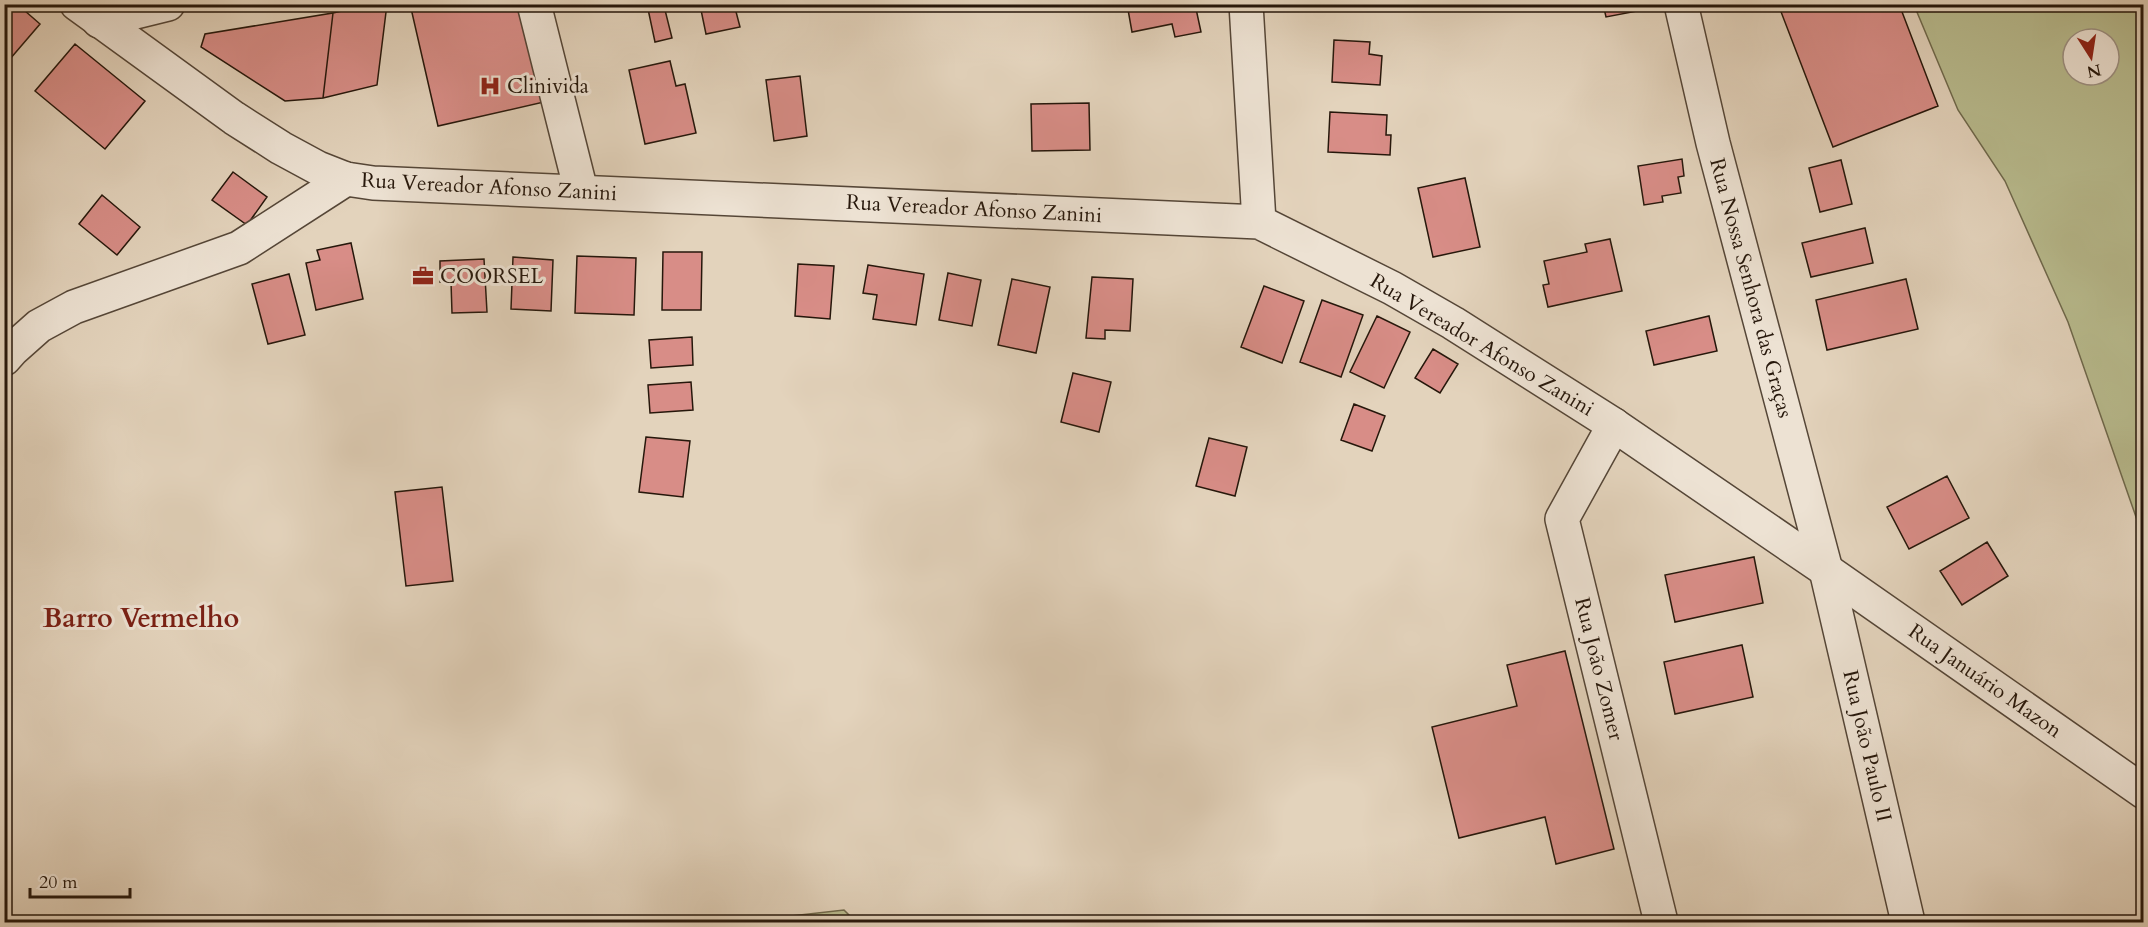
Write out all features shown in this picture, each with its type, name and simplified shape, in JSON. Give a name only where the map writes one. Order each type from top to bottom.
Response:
[{"type":"street","points":[[88,13],[168,4]]},
{"type":"street","points":[[534,4],[581,191]]},
{"type":"street","points":[[1246,4],[1259,222]]},
{"type":"street","name":"Rua Nossa Senhora das Graças","points":[[1681,4],[1713,143],[1826,570]]},
{"type":"street","name":"Rua Vereador Afonso Zanini","points":[[88,13],[234,118],[281,148],[318,168],[346,179],[374,183],[1259,222],[1392,288],[1453,323],[1614,425],[1826,570]]},
{"type":"street","points":[[4,359],[39,326],[74,308],[239,248],[346,179]]},
{"type":"street","name":"Rua João Zomer","points":[[1614,425],[1562,519],[1661,922]]},
{"type":"street","name":"Rua Januário Mazon","points":[[1826,570],[2144,792]]},
{"type":"street","name":"Rua João Paulo II","points":[[1826,570],[1908,922]]},
{"type":"green space","points":[[1914,5],[2143,5],[2143,537],[2068,322],[2005,181],[1958,110]]},
{"type":"green space","points":[[844,910],[856,922],[737,922]]},
{"type":"building","points":[[4,4],[17,4],[40,24],[4,66]]},
{"type":"building","points":[[372,4],[387,4],[377,85],[323,98],[333,13]]},
{"type":"building","points":[[410,4],[522,4],[544,102],[438,126]]},
{"type":"building","points":[[595,4],[620,4],[596,10]]},
{"type":"building","points":[[657,4],[669,4],[664,6],[672,38],[655,42],[648,9],[658,7]]},
{"type":"building","points":[[716,4],[734,4],[740,27],[706,34],[701,10],[716,6]]},
{"type":"building","points":[[1127,4],[1195,4],[1201,32],[1175,37],[1172,24],[1132,32]]},
{"type":"building","points":[[1349,4],[1394,4],[1394,8],[1348,7]]},
{"type":"building","points":[[1603,4],[1647,4],[1648,9],[1606,17]]},
{"type":"building","points":[[1778,4],[1899,4],[1938,106],[1833,147]]},
{"type":"building","points":[[333,13],[323,98],[285,101],[201,47],[205,34]]},
{"type":"building","points":[[1334,40],[1370,42],[1369,54],[1382,56],[1380,85],[1332,82]]},
{"type":"building","points":[[75,44],[145,101],[105,149],[35,91]]},
{"type":"building","points":[[670,61],[676,86],[685,84],[696,133],[645,144],[629,70]]},
{"type":"building","points":[[800,76],[807,136],[774,141],[766,80]]},
{"type":"building","points":[[1089,103],[1090,150],[1032,151],[1031,104]]},
{"type":"building","points":[[1330,112],[1387,115],[1386,135],[1391,135],[1390,155],[1328,152]]},
{"type":"building","points":[[1682,159],[1684,176],[1678,177],[1681,193],[1662,196],[1663,202],[1644,205],[1638,166]]},
{"type":"building","points":[[1841,160],[1852,204],[1820,212],[1809,168]]},
{"type":"building","points":[[233,172],[267,197],[247,225],[212,200]]},
{"type":"building","points":[[1465,178],[1480,247],[1433,257],[1418,188]]},
{"type":"building","points":[[102,195],[140,227],[117,255],[79,224]]},
{"type":"building","points":[[1865,228],[1873,263],[1811,277],[1802,243]]},
{"type":"building","points":[[1610,239],[1622,291],[1548,307],[1543,285],[1549,284],[1544,261],[1587,252],[1585,244]]},
{"type":"building","points":[[351,243],[363,299],[316,310],[306,263],[320,260],[317,250]]},
{"type":"building","points":[[663,252],[702,252],[701,310],[662,310]]},
{"type":"building","points":[[577,256],[636,258],[634,315],[575,313]]},
{"type":"building","points":[[513,257],[553,260],[551,311],[511,309]]},
{"type":"building","points":[[484,259],[487,312],[452,313],[451,282],[440,282],[440,261]]},
{"type":"building","points":[[798,264],[834,266],[830,319],[795,316]]},
{"type":"building","points":[[868,265],[924,274],[916,325],[873,319],[877,295],[863,293]]},
{"type":"building","points":[[948,273],[981,280],[972,326],[939,320]]},
{"type":"building","points":[[289,274],[305,335],[268,344],[252,284]]},
{"type":"building","points":[[1092,277],[1133,279],[1130,331],[1105,330],[1105,339],[1086,338]]},
{"type":"building","points":[[1012,279],[1050,287],[1036,353],[998,345]]},
{"type":"building","points":[[1906,279],[1918,329],[1827,350],[1816,300]]},
{"type":"building","points":[[1264,286],[1304,301],[1282,363],[1241,347]]},
{"type":"building","points":[[1322,300],[1363,315],[1341,377],[1300,362]]},
{"type":"building","points":[[1377,316],[1410,332],[1384,388],[1350,372]]},
{"type":"building","points":[[1709,316],[1717,351],[1654,365],[1646,331]]},
{"type":"building","points":[[692,337],[693,365],[651,368],[649,340]]},
{"type":"building","points":[[1433,349],[1458,364],[1440,393],[1415,378]]},
{"type":"building","points":[[1073,373],[1111,382],[1099,432],[1061,422]]},
{"type":"building","points":[[691,382],[693,410],[650,413],[648,385]]},
{"type":"building","points":[[1354,404],[1385,416],[1372,451],[1341,440]]},
{"type":"building","points":[[646,437],[690,441],[683,497],[639,492]]},
{"type":"building","points":[[1209,438],[1247,447],[1235,496],[1196,486]]},
{"type":"building","points":[[1947,476],[1969,518],[1909,549],[1887,507]]},
{"type":"building","points":[[442,487],[453,581],[406,586],[395,492]]},
{"type":"building","points":[[1987,542],[2008,576],[1962,605],[1940,571]]},
{"type":"building","points":[[1754,557],[1763,603],[1675,622],[1665,575]]},
{"type":"building","points":[[1742,645],[1753,697],[1675,714],[1664,662]]},
{"type":"building","points":[[1565,651],[1614,849],[1556,864],[1545,817],[1459,838],[1432,727],[1517,706],[1507,665]]},
{"type":"place","name":"Clinivida","points":[[490,86]]},
{"type":"place","name":"COORSEL","points":[[423,276]]},
{"type":"district","name":"Barro Vermelho","points":[[141,618]]}]
